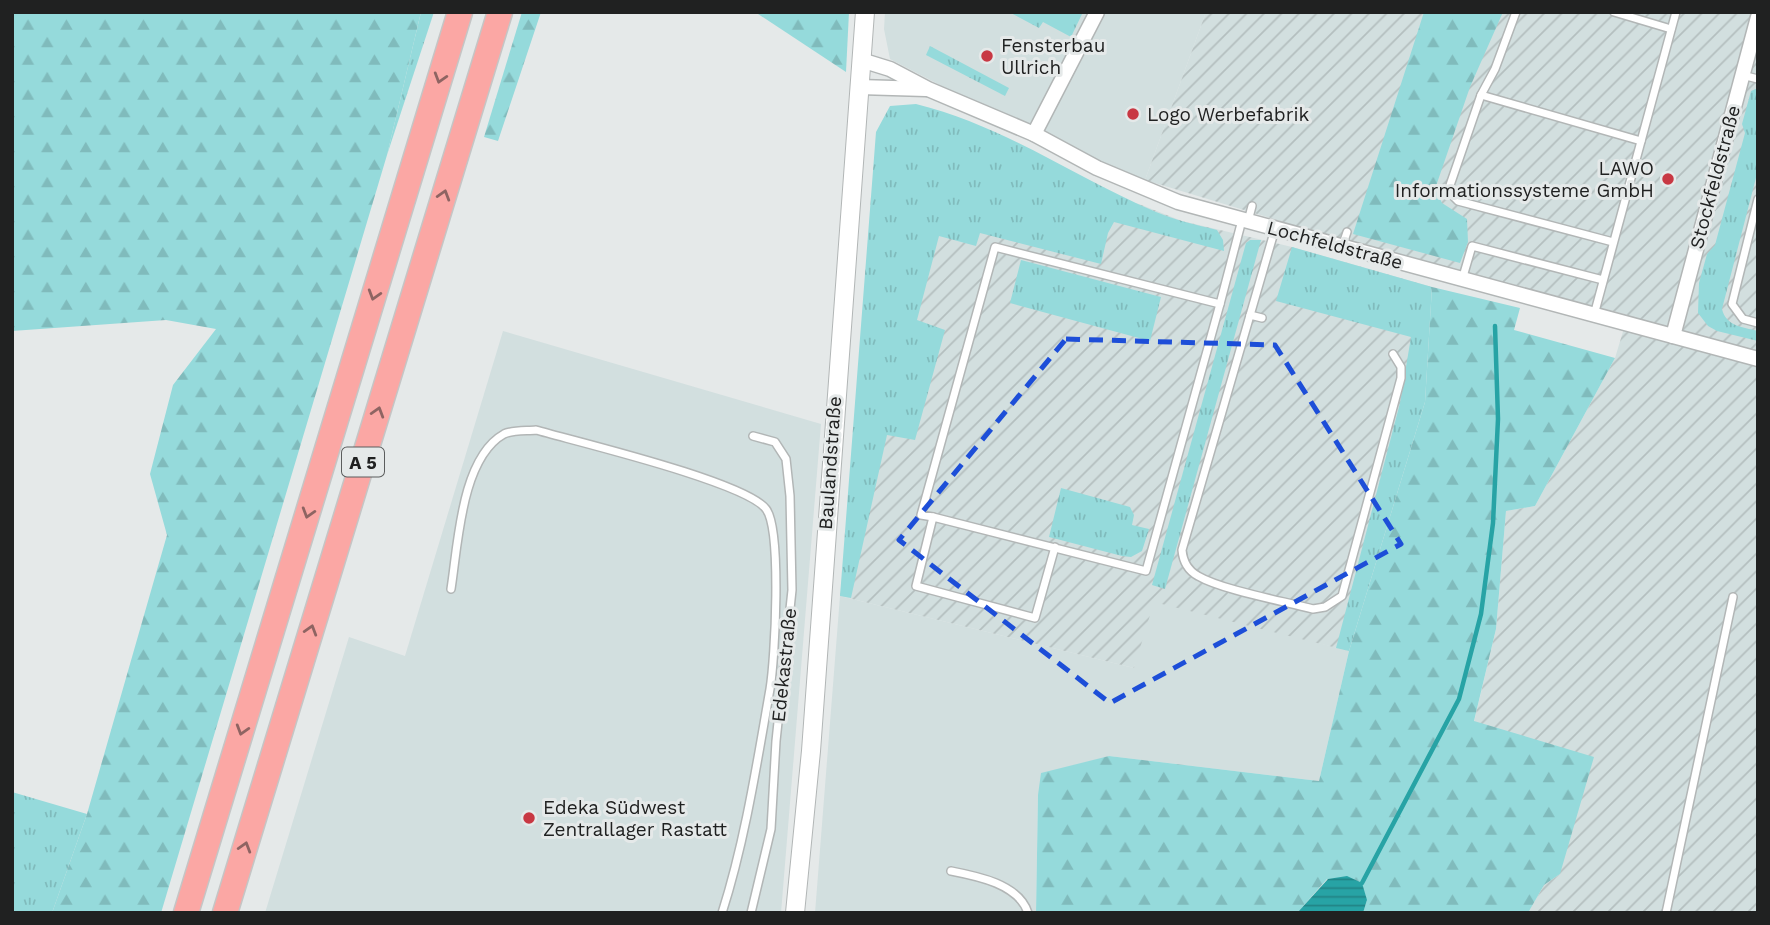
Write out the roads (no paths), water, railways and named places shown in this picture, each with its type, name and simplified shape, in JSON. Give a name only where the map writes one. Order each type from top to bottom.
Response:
[{"type":"highway","name":"A 5","points":[[186,913],[460,12]]},
{"type":"highway","name":"A 5","points":[[225,913],[500,12]]},
{"type":"street","name":"Baulandstraße","points":[[795,913],[811,751],[865,12]]},
{"type":"street","points":[[1034,134],[1097,12]]},
{"type":"street","name":"Stockfeldstraße","points":[[1672,337],[1758,17]]},
{"type":"street","name":"Lochfeldstraße","points":[[861,60],[890,68],[928,89],[1034,134],[1148,191],[1245,221],[1758,359]]},
{"type":"street","name":"Lochfeldstraße","points":[[859,87],[928,89]]},
{"type":"lane","points":[[1516,12],[1496,69],[1481,95],[1449,182],[1451,197],[1613,242]]},
{"type":"lane","points":[[1614,12],[1671,29]]},
{"type":"lane","points":[[1594,315],[1676,12]]},
{"type":"lane","points":[[1742,75],[1758,79]]},
{"type":"lane","points":[[1481,95],[1641,141]]},
{"type":"lane","points":[[1758,199],[1732,304],[1742,319],[1758,323]]},
{"type":"lane","points":[[1220,304],[995,247],[921,514],[1146,571],[1220,304],[1252,206]]},
{"type":"lane","points":[[1275,229],[1182,550],[1182,560],[1197,576],[1313,609],[1325,607],[1342,596],[1401,378],[1401,367],[1393,354]]},
{"type":"lane","points":[[1342,247],[1347,232]]},
{"type":"lane","points":[[1462,280],[1472,246],[1603,280]]},
{"type":"lane","points":[[1250,315],[1262,318]]},
{"type":"lane","points":[[451,589],[465,501],[482,452],[506,433],[536,430],[733,487],[767,510],[775,534],[776,561],[770,688],[734,874],[722,913]]},
{"type":"lane","name":"Edekastraße","points":[[751,913],[771,829],[776,741],[792,590],[790,496],[786,459],[775,442],[753,436]]},
{"type":"lane","points":[[933,517],[916,586],[1035,618],[1055,547]]},
{"type":"lane","points":[[1666,913],[1733,597]]},
{"type":"lane","points":[[951,871],[984,878],[1019,898],[1028,913]]},
{"type":"waterway","points":[[1362,883],[1459,699],[1481,614],[1493,523],[1498,419],[1495,326]]},
{"type":"place","name":"Fensterbau Ullrich","points":[[987,56]]},
{"type":"place","name":"Logo Werbefabrik","points":[[1133,114]]},
{"type":"place","name":"LAWO Informationssysteme GmbH","points":[[1668,179]]},
{"type":"place","name":"Edeka Südwest Zentrallager Rastatt","points":[[529,818]]}]
